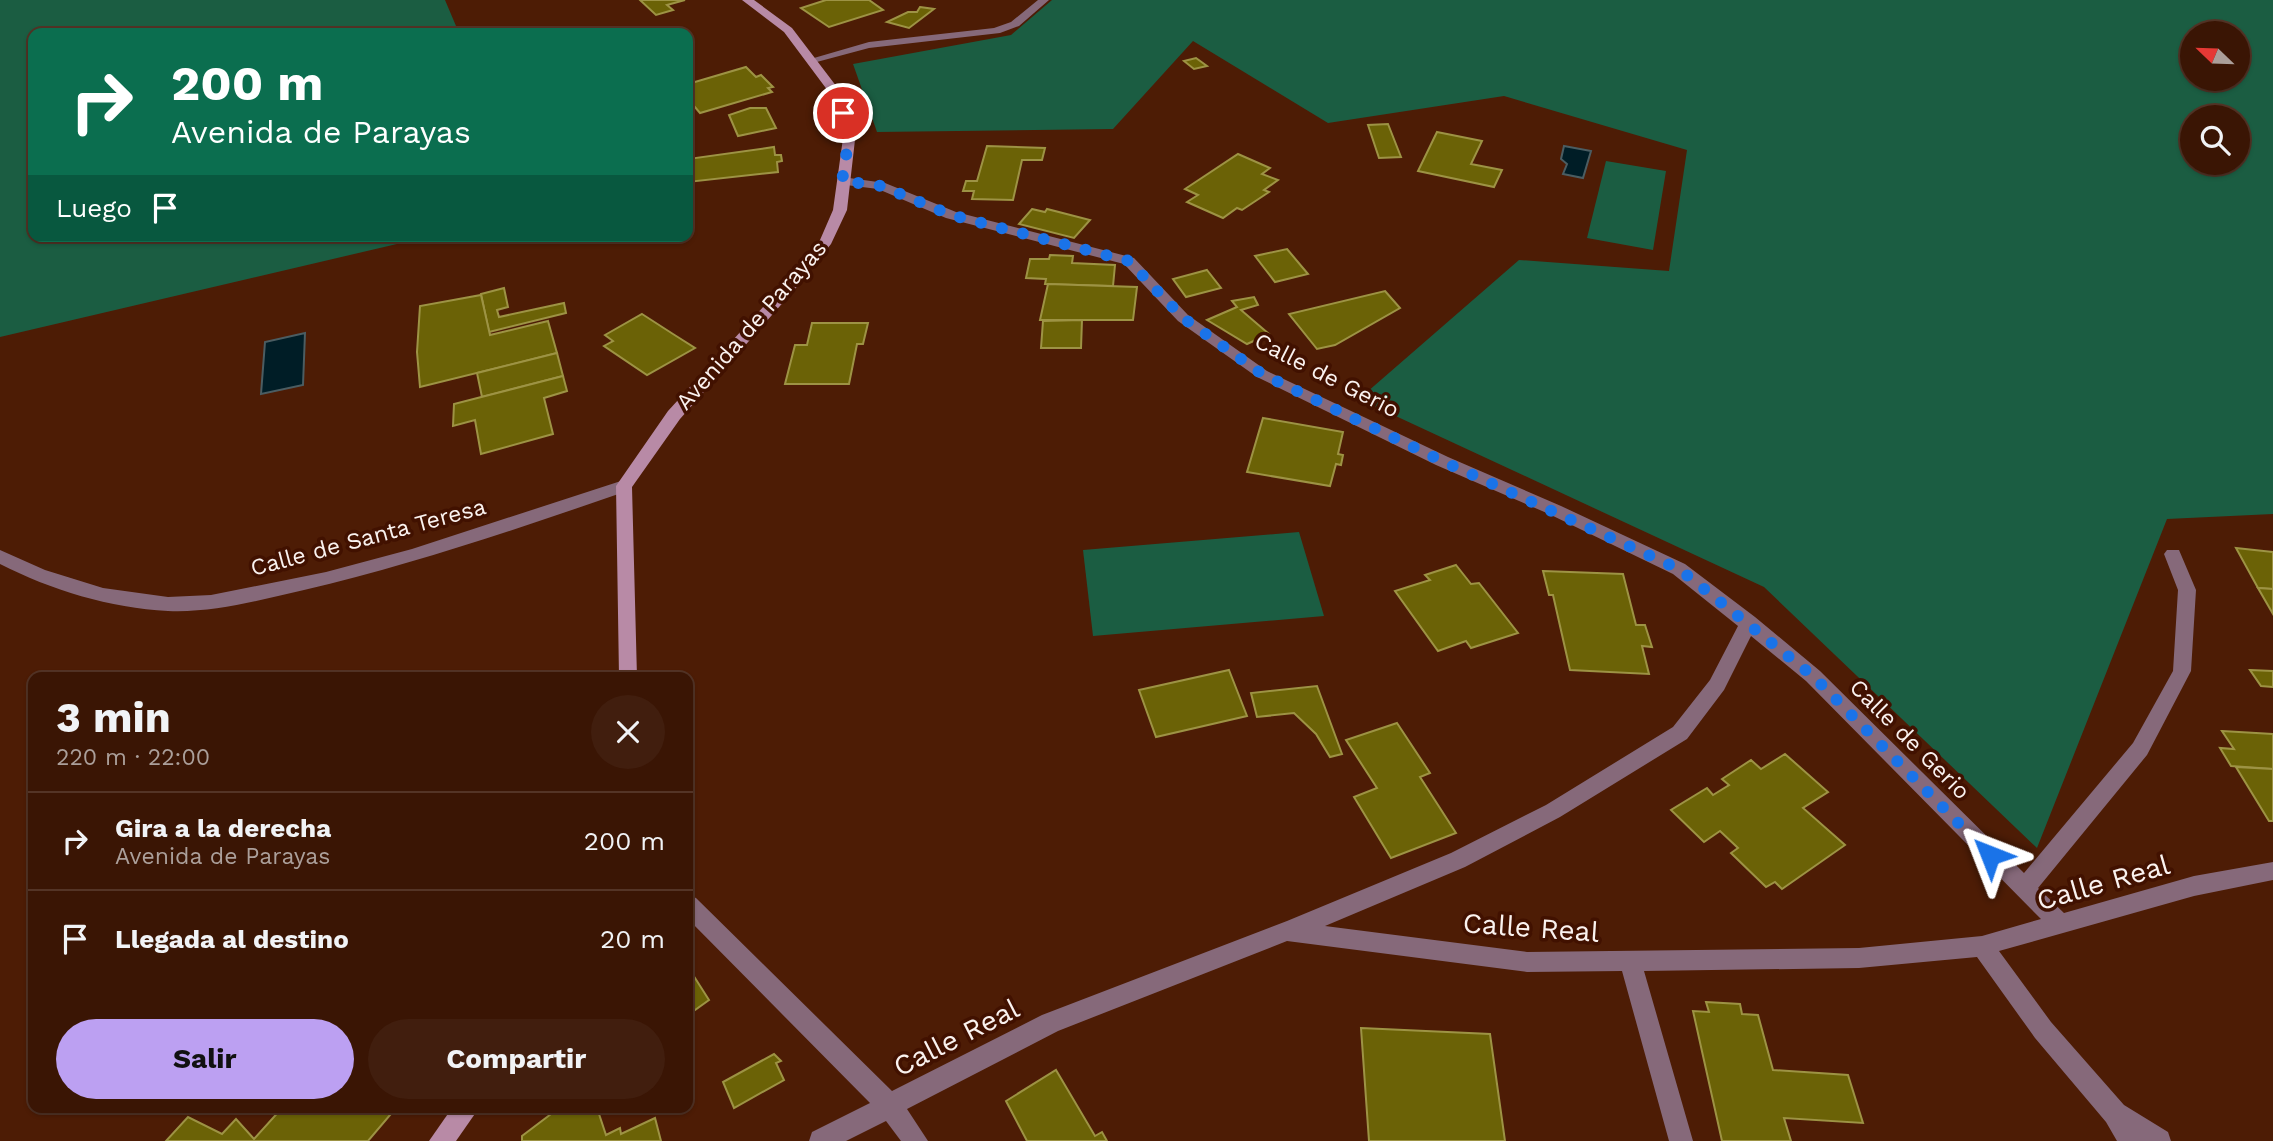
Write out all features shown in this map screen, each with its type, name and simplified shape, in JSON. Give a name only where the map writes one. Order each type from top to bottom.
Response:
[{"type":"street","name":"Avenida de Parayas","points":[[624,486],[674,415],[790,286],[826,241],[841,210],[842,181],[850,131],[837,95],[788,30],[747,0]]},
{"type":"street","points":[[813,60],[878,44],[996,31],[1016,24],[1044,0]]},
{"type":"street","name":"Calle de Gerio","points":[[842,181],[881,186],[951,215],[1129,261],[1183,318],[1262,374],[1442,461],[1679,569],[1749,622],[1813,676],[2061,925]]},
{"type":"street","points":[[624,486],[628,672]]},
{"type":"street","name":"Calle de Santa Teresa","points":[[0,556],[71,585],[166,604],[197,604],[327,578],[501,528],[624,486]]},
{"type":"street","points":[[2024,889],[2140,749],[2182,671],[2187,590],[2173,554]]},
{"type":"street","points":[[1287,931],[1458,860],[1553,811],[1680,733],[1717,685],[1749,622]]},
{"type":"street","name":"Calle Real","points":[[821,1141],[888,1104],[1050,1023],[1287,931],[1527,962],[1630,963],[1859,958],[1982,946],[2194,886],[2273,871]]},
{"type":"street","points":[[693,910],[888,1104],[916,1141]]},
{"type":"street","points":[[1982,946],[2043,1030],[2115,1113],[2130,1141]]},
{"type":"street","points":[[1630,963],[1681,1141]]},
{"type":"street","points":[[440,1141],[463,1113]]},
{"type":"street","points":[[2115,1113],[2159,1141]]},
{"type":"green space","points":[[0,0],[445,0],[457,28],[28,28],[28,242],[405,242],[0,337]]},
{"type":"green space","points":[[1052,0],[2273,0],[2273,514],[2167,519],[2037,848],[1764,587],[1359,399],[1519,260],[1669,271],[1687,150],[1504,96],[1328,123],[1193,41],[1113,129],[877,132],[853,64],[1011,35]]},
{"type":"green space","points":[[1606,161],[1666,171],[1653,250],[1587,238]]},
{"type":"green space","points":[[1299,532],[1324,616],[1093,636],[1083,550]]},
{"type":"water","points":[[1564,146],[1591,151],[1583,178],[1563,174],[1567,164],[1561,159]]},
{"type":"water","points":[[305,333],[303,385],[261,394],[265,342]]},
{"type":"building","points":[[640,0],[685,0],[667,5],[673,10],[656,15]]},
{"type":"building","points":[[826,0],[869,0],[883,10],[829,27],[801,8]]},
{"type":"building","points":[[920,7],[934,9],[909,28],[887,22],[908,12],[917,12]]},
{"type":"building","points":[[1196,58],[1207,66],[1194,69],[1184,61]]},
{"type":"building","points":[[746,67],[756,77],[761,75],[773,87],[768,88],[772,92],[700,113],[693,105],[693,83]]},
{"type":"building","points":[[750,108],[766,108],[776,128],[738,136],[729,115]]},
{"type":"building","points":[[1388,124],[1401,157],[1379,158],[1368,125]]},
{"type":"building","points":[[1437,132],[1482,141],[1471,164],[1502,170],[1494,187],[1418,171]]},
{"type":"building","points":[[987,146],[1045,148],[1042,160],[1022,160],[1013,200],[972,199],[974,191],[963,191],[966,181],[977,181]]},
{"type":"building","points":[[774,147],[775,155],[781,155],[782,161],[777,162],[778,172],[693,181],[693,158]]},
{"type":"building","points":[[1238,154],[1270,168],[1262,174],[1278,180],[1264,190],[1269,192],[1242,210],[1237,208],[1223,218],[1187,202],[1198,195],[1185,189]]},
{"type":"building","points":[[1032,209],[1045,212],[1047,209],[1090,220],[1074,238],[1019,224]]},
{"type":"building","points":[[1287,249],[1308,274],[1275,282],[1255,256]]},
{"type":"building","points":[[1050,255],[1073,256],[1072,263],[1115,265],[1113,286],[1045,284],[1046,279],[1026,278],[1030,259],[1049,259]]},
{"type":"building","points":[[1207,270],[1221,288],[1186,297],[1173,279]]},
{"type":"building","points":[[1048,284],[1137,287],[1133,320],[1040,320]]},
{"type":"building","points":[[504,288],[508,307],[497,310],[499,317],[564,303],[566,313],[489,332],[481,294]]},
{"type":"building","points":[[1385,291],[1400,308],[1335,345],[1317,349],[1289,314]]},
{"type":"building","points":[[481,295],[490,335],[548,321],[557,353],[420,387],[417,352],[420,306]]},
{"type":"building","points":[[1254,297],[1258,305],[1241,310],[1269,334],[1247,344],[1207,320],[1237,307],[1232,301]]},
{"type":"building","points":[[642,314],[695,348],[647,375],[604,346],[613,341],[605,335]]},
{"type":"building","points":[[1082,320],[1081,348],[1041,348],[1043,321]]},
{"type":"building","points":[[812,323],[868,323],[863,344],[857,344],[849,384],[785,384],[795,345],[807,345]]},
{"type":"building","points":[[557,353],[563,376],[482,397],[477,373]]},
{"type":"building","points":[[563,376],[567,391],[544,398],[553,434],[481,454],[475,420],[453,426],[454,404]]},
{"type":"building","points":[[1263,418],[1343,432],[1338,454],[1343,455],[1341,465],[1336,464],[1330,486],[1247,472]]},
{"type":"building","points":[[2236,548],[2273,552],[2273,589],[2258,588]]},
{"type":"building","points":[[1456,565],[1471,584],[1479,583],[1518,633],[1471,648],[1466,641],[1438,651],[1395,591],[1430,580],[1425,575]]},
{"type":"building","points":[[1543,571],[1623,574],[1636,625],[1645,625],[1652,647],[1642,646],[1649,674],[1570,670],[1553,595],[1549,595]]},
{"type":"building","points":[[2258,588],[2273,589],[2273,614]]},
{"type":"building","points":[[1229,670],[1247,716],[1156,737],[1139,690]]},
{"type":"building","points":[[2250,670],[2273,671],[2273,687],[2261,686]]},
{"type":"building","points":[[1317,686],[1342,754],[1330,757],[1316,734],[1294,713],[1257,717],[1251,693]]},
{"type":"building","points":[[1397,723],[1430,773],[1420,777],[1456,833],[1391,858],[1354,797],[1377,788],[1346,740]]},
{"type":"building","points":[[2222,731],[2273,734],[2273,769],[2231,766],[2220,748],[2234,749]]},
{"type":"building","points":[[1785,754],[1828,792],[1803,808],[1845,845],[1782,889],[1775,882],[1766,887],[1731,853],[1738,848],[1720,831],[1704,842],[1671,810],[1707,788],[1713,795],[1729,785],[1722,779],[1751,760],[1761,769]]},
{"type":"building","points":[[2236,767],[2273,769],[2273,821],[2269,821]]},
{"type":"building","points":[[693,975],[709,1000],[693,1011]]},
{"type":"building","points":[[1706,1002],[1740,1004],[1742,1014],[1758,1015],[1773,1070],[1848,1075],[1863,1123],[1784,1118],[1791,1141],[1722,1141],[1693,1011],[1709,1012]]},
{"type":"building","points":[[1361,1028],[1490,1034],[1505,1141],[1369,1141]]},
{"type":"building","points":[[774,1054],[781,1061],[776,1063],[784,1080],[734,1108],[723,1082]]},
{"type":"building","points":[[1056,1070],[1095,1136],[1102,1132],[1107,1141],[1027,1141],[1006,1101]]},
{"type":"building","points":[[277,1113],[392,1113],[368,1141],[166,1141],[188,1117],[222,1134],[236,1119],[254,1139]]},
{"type":"building","points":[[552,1113],[599,1113],[606,1135],[620,1128],[621,1134],[655,1118],[661,1141],[522,1141],[522,1136]]},
{"type":"route","points":[[843,113],[850,131],[842,181],[881,186],[951,215],[1129,261],[1183,318],[1262,374],[1442,461],[1555,510],[1679,569],[1749,622],[1813,676],[1990,855]]}]
